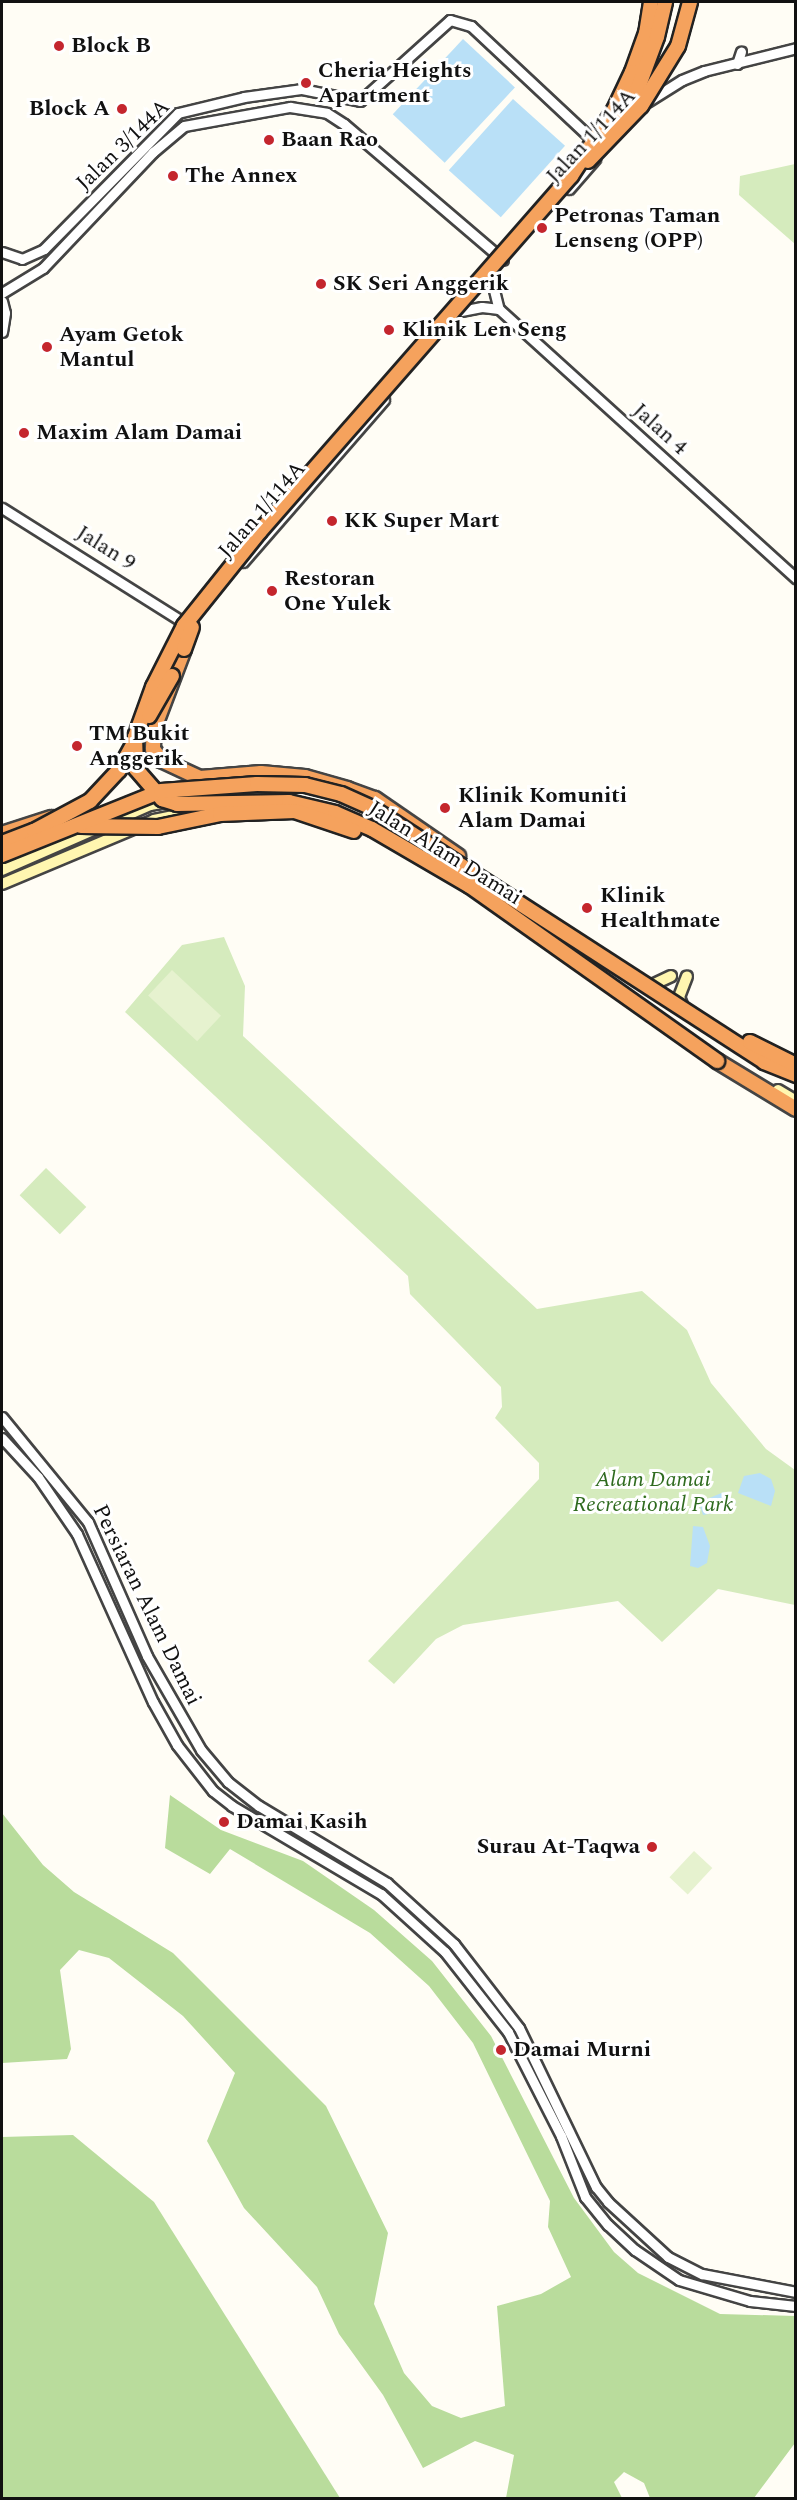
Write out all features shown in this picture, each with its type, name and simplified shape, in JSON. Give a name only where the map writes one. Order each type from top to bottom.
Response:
[{"type":"highway","points":[[2,834],[50,818],[88,796],[135,737],[153,687],[184,626],[260,531],[571,176],[614,110],[633,72],[651,2]]},
{"type":"highway","points":[[573,176],[638,88],[657,37],[665,2]]},
{"type":"highway","points":[[690,2],[678,46],[640,106],[573,176],[262,532],[192,627],[154,728],[153,749],[161,760],[200,778],[261,773],[305,777],[375,799],[632,971],[769,1054],[795,1065]]},
{"type":"highway","points":[[2,843],[34,831],[90,801],[119,770],[172,676]]},
{"type":"highway","points":[[135,737],[136,769],[162,799],[199,805],[289,802],[335,813],[372,829],[470,886],[717,1061],[795,1109]]},
{"type":"highway","points":[[2,855],[161,791],[256,784],[305,785],[341,794],[372,808],[764,1062],[795,1075]]},
{"type":"highway","points":[[34,831],[87,826],[158,827],[220,814],[295,811],[349,828],[470,886]]},
{"type":"main road","points":[[124,814],[144,782]]},
{"type":"main road","name":"Jalan Alam Damai","points":[[2,870],[124,814],[150,805],[252,788],[294,789],[340,799],[372,814],[689,1018],[795,1082]]},
{"type":"main road","name":"Jalan Alam Damai","points":[[2,884],[154,820],[253,803],[297,802],[342,812],[378,829],[679,1030],[795,1101]]},
{"type":"main road","points":[[628,978],[652,985],[671,976]]},
{"type":"main road","points":[[687,976],[679,997],[689,1018]]},
{"type":"street","name":"Jalan 3/144A","points":[[2,252],[22,259],[44,249],[178,113],[244,97],[302,89],[360,101],[368,98],[450,20],[471,26],[603,150]]},
{"type":"street","name":"Jalan 1/114A","points":[[154,820],[144,782],[136,731],[140,705],[159,664],[188,625],[603,150],[656,95],[682,80],[795,48]]},
{"type":"street","points":[[737,64],[741,52]]},
{"type":"street","name":"Jalan 3/144A","points":[[2,293],[28,280],[62,250],[153,152],[184,126],[304,106],[327,113],[344,124],[505,262]]},
{"type":"street","points":[[491,278],[492,294],[499,309]]},
{"type":"street","points":[[2,300],[5,313],[2,332]]},
{"type":"street","points":[[461,311],[482,307],[499,309]]},
{"type":"street","name":"Jalan 4","points":[[499,309],[795,578]]},
{"type":"street","name":"Jalan 9","points":[[2,508],[188,625]]},
{"type":"street","name":"Persiaran Alam Damai","points":[[2,1417],[88,1522],[147,1656],[201,1750],[228,1782],[259,1806],[387,1883],[454,1944],[519,2028],[596,2187],[645,2238],[668,2257],[702,2274],[795,2292]]},
{"type":"street","name":"Persiaran Alam Damai","points":[[2,1438],[38,1478],[77,1534],[153,1702],[184,1754],[213,1791],[231,1806],[381,1894],[445,1952],[508,2032],[561,2136],[585,2197],[635,2250],[678,2280],[703,2290],[750,2301],[795,2306]]},
{"type":"street","points":[[635,2250],[645,2238]]},
{"type":"green space","points":[[796,164],[795,244],[739,195],[740,176]]},
{"type":"green space","name":"Alam Damai Recreational Park","points":[[224,937],[245,986],[243,1036],[537,1309],[642,1291],[687,1330],[711,1383],[766,1449],[795,1470],[795,1605],[718,1589],[662,1642],[618,1601],[463,1625],[436,1639],[394,1684],[368,1661],[539,1479],[539,1463],[495,1418],[502,1407],[501,1387],[410,1294],[408,1276],[125,1012],[182,945]]},
{"type":"green space","points":[[172,970],[221,1016],[197,1041],[148,996]]},
{"type":"green space","points":[[46,1168],[86,1207],[60,1234],[20,1195]]},
{"type":"green space","points":[[170,1795],[221,1830],[303,1861],[374,1910],[432,1961],[491,2036],[574,2198],[614,2252],[638,2273],[720,2314],[795,2316],[795,2443],[754,2498],[650,2498],[644,2483],[624,2472],[614,2482],[622,2498],[506,2498],[514,2455],[475,2441],[423,2468],[383,2395],[339,2334],[317,2287],[244,2208],[207,2141],[235,2073],[183,2016],[109,1958],[79,1950],[60,1970],[71,2049],[67,2059],[2,2063],[2,1813],[43,1865],[74,1892],[173,1953],[326,2106],[388,2233],[374,2304],[404,2373],[432,2406],[461,2418],[505,2406],[497,2306],[541,2294],[571,2277],[548,2227],[550,2201],[473,2043],[429,1986],[370,1933],[230,1849],[210,1874],[165,1848]]},
{"type":"green space","points":[[694,1851],[712,1868],[688,1894],[669,1877]]},
{"type":"green space","points":[[73,2135],[154,2202],[340,2498],[2,2498],[2,2137]]},
{"type":"water","points":[[463,39],[515,87],[445,163],[393,114]]},
{"type":"water","points":[[513,99],[565,146],[501,217],[449,170]]},
{"type":"water","points":[[760,1473],[771,1479],[775,1491],[771,1506],[738,1493],[744,1476]]},
{"type":"water","points":[[724,1492],[736,1503],[730,1510],[703,1515],[700,1506],[707,1499]]},
{"type":"water","points":[[693,1526],[703,1527],[710,1546],[707,1563],[698,1568],[690,1566]]},
{"type":"place","name":"Block B","points":[[59,46]]},
{"type":"place","name":"Cheria Heights Apartment","points":[[306,83]]},
{"type":"place","name":"Block A","points":[[122,109]]},
{"type":"place","name":"Baan Rao","points":[[269,140]]},
{"type":"place","name":"The Annex","points":[[173,176]]},
{"type":"place","name":"Petronas Taman Lenseng (OPP)","points":[[542,228]]},
{"type":"place","name":"SK Seri Anggerik","points":[[321,284]]},
{"type":"place","name":"Klinik Len Seng","points":[[389,330]]},
{"type":"place","name":"Ayam Getok Mantul","points":[[47,347]]},
{"type":"place","name":"Maxim Alam Damai","points":[[24,433]]},
{"type":"place","name":"KK Super Mart","points":[[332,521]]},
{"type":"place","name":"Restoran One Yulek","points":[[272,591]]},
{"type":"place","name":"TM Bukit Anggerik","points":[[77,746]]},
{"type":"place","name":"Klinik Komuniti Alam Damai","points":[[445,808]]},
{"type":"place","name":"Klinik Healthmate","points":[[587,908]]},
{"type":"place","name":"Damai Kasih","points":[[224,1822]]},
{"type":"place","name":"Surau At-Taqwa","points":[[652,1847]]},
{"type":"place","name":"Damai Murni","points":[[501,2050]]}]
